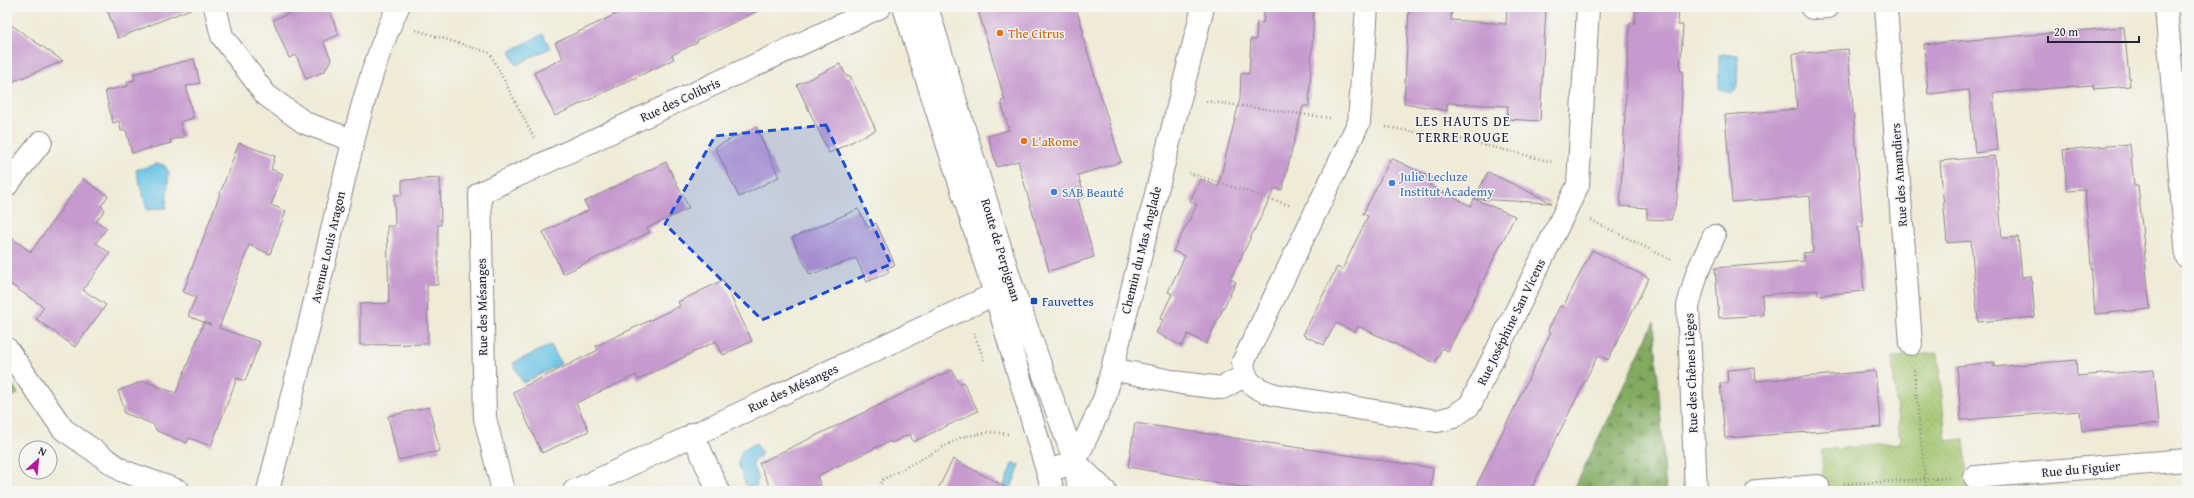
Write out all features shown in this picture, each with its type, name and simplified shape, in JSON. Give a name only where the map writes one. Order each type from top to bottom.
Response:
[{"type":"street","points":[[215,7],[222,36],[266,95],[305,123],[352,140]]},
{"type":"street","name":"Rue des Colibris","points":[[480,193],[880,7]]},
{"type":"street","name":"Route de Perpignan","points":[[904,7],[1004,290],[1075,462],[1079,491]]},
{"type":"street","name":"Route de Perpignan","points":[[927,7],[1004,290],[1050,481]]},
{"type":"street","name":"Chemin du Mas Anglade","points":[[1075,462],[1105,397],[1203,7]]},
{"type":"street","points":[[1112,369],[1181,383],[1222,388],[1244,376],[1243,362],[1359,122],[1368,7]]},
{"type":"street","name":"Rue Joséphine San Vicens","points":[[1244,376],[1258,390],[1276,395],[1437,421],[1453,417],[1470,405],[1578,185],[1588,7]]},
{"type":"street","name":"Rue des Amandiers","points":[[1886,7],[1911,344]]},
{"type":"street","points":[[2166,7],[2187,257]]},
{"type":"street","name":"Avenue Louis Aragon","points":[[268,491],[335,219],[352,140],[366,90],[395,14]]},
{"type":"street","points":[[7,185],[41,142]]},
{"type":"street","name":"Rue des Mésanges","points":[[480,193],[485,418],[503,491]]},
{"type":"street","name":"Rue des Chênes Lièges","points":[[1696,491],[1688,306],[1697,273],[1714,236]]},
{"type":"street","name":"Rue des Mésanges","points":[[574,491],[693,434],[1004,290]]},
{"type":"street","points":[[7,349],[64,429],[123,471],[179,491]]},
{"type":"street","points":[[693,434],[718,491]]},
{"type":"street","name":"Rue du Figuier","points":[[1976,477],[2187,460]]},
{"type":"street","points":[[1050,481],[1075,462],[1105,491]]},
{"type":"street","points":[[1757,491],[1818,486]]},
{"type":"path","points":[[395,14],[490,53],[546,162]]},
{"type":"path","points":[[1180,98],[1332,118]]},
{"type":"path","points":[[1379,126],[1468,141],[1561,164]]},
{"type":"path","points":[[1213,181],[1315,213]]},
{"type":"path","points":[[1585,217],[1680,264]]},
{"type":"path","points":[[1911,344],[1926,491]]},
{"type":"path","points":[[878,491],[882,480],[962,437],[990,432],[1009,434]]},
{"type":"path","points":[[1818,486],[1925,478],[1976,477]]},
{"type":"highlighted area","points":[[826,125],[891,264],[762,320],[665,224],[715,136]]},
{"type":"green space","points":[[1654,322],[1666,491],[1573,491]]},
{"type":"green space","points":[[1938,353],[1946,441],[1964,439],[1968,491],[1823,491],[1822,450],[1900,443],[1892,357]]},
{"type":"green space","points":[[7,375],[18,394],[7,399]]},
{"type":"water","points":[[543,34],[550,48],[516,65],[510,51]]},
{"type":"water","points":[[1719,54],[1738,55],[1737,89],[1732,93],[1719,89]]},
{"type":"water","points":[[157,164],[164,165],[169,172],[166,208],[147,210],[136,170]]},
{"type":"water","points":[[551,345],[561,364],[523,383],[513,363]]},
{"type":"water","points":[[756,443],[762,454],[753,462],[753,467],[759,480],[756,481],[757,485],[753,489],[751,485],[746,486],[738,463],[742,451]]},
{"type":"water","points":[[1012,464],[1020,465],[1010,491],[1002,491]]},
{"type":"building","points":[[106,7],[193,7],[193,8],[118,38]]},
{"type":"building","points":[[304,7],[328,7],[339,35],[323,41],[331,59],[325,71],[306,79],[296,55],[289,58],[273,20]]},
{"type":"building","points":[[631,7],[766,7],[697,40],[698,42],[672,55],[674,59],[555,116],[534,73],[563,58],[555,43]]},
{"type":"building","points":[[977,7],[1076,7],[1084,34],[1082,34],[1121,162],[1078,175],[1085,197],[1078,199],[1094,257],[1049,271],[1018,161],[997,167],[988,136],[1009,130],[1001,101],[1005,100]]},
{"type":"building","points":[[1264,7],[1314,7],[1309,106],[1303,106],[1282,190],[1275,188],[1230,279],[1236,282],[1206,344],[1188,334],[1182,346],[1156,333],[1163,320],[1160,319],[1172,294],[1168,292],[1185,256],[1173,251],[1197,205],[1190,201],[1201,179],[1218,187],[1240,99],[1241,73],[1249,74],[1251,39],[1256,40],[1257,22],[1263,23]]},
{"type":"building","points":[[1409,7],[1452,7],[1451,20],[1506,24],[1507,7],[1546,7],[1540,121],[1507,119],[1508,106],[1447,103],[1447,111],[1404,103]]},
{"type":"building","points":[[1635,7],[1679,7],[1678,25],[1683,25],[1680,71],[1683,71],[1677,200],[1671,220],[1647,219],[1647,208],[1620,206],[1630,23],[1635,23]]},
{"type":"building","points":[[7,22],[63,61],[7,84]]},
{"type":"building","points":[[2124,27],[2130,86],[2094,89],[2093,85],[1993,93],[1998,150],[1975,153],[1969,90],[1928,94],[1924,44]]},
{"type":"building","points":[[1848,49],[1863,227],[1858,227],[1864,291],[1818,295],[1818,290],[1762,295],[1763,315],[1719,318],[1715,268],[1804,261],[1803,253],[1813,252],[1810,196],[1732,202],[1725,115],[1797,109],[1793,54]]},
{"type":"building","points":[[194,59],[200,83],[186,86],[193,118],[180,122],[184,137],[170,140],[171,143],[132,153],[126,130],[121,131],[119,121],[113,123],[105,91],[128,86],[127,82],[135,80],[133,74]]},
{"type":"building","points":[[840,64],[847,77],[850,76],[876,130],[829,153],[797,85]]},
{"type":"building","points":[[756,127],[779,177],[739,197],[715,147]]},
{"type":"building","points":[[239,143],[275,156],[271,169],[283,174],[271,205],[286,211],[270,254],[249,245],[219,328],[260,342],[245,381],[237,378],[211,446],[189,438],[187,443],[157,431],[153,424],[124,413],[124,408],[118,391],[143,381],[176,393],[204,322],[188,316],[196,297],[183,292]]},
{"type":"building","points":[[2130,144],[2134,185],[2138,185],[2150,309],[2095,314],[2085,190],[2067,191],[2063,150]]},
{"type":"building","points":[[1995,156],[2002,238],[2018,237],[2022,277],[2031,276],[2035,317],[1978,322],[1971,241],[1947,243],[1940,161]]},
{"type":"building","points":[[1391,158],[1433,178],[1429,185],[1471,206],[1474,199],[1515,216],[1448,351],[1442,348],[1435,363],[1358,326],[1355,332],[1336,323],[1324,345],[1303,335],[1337,267],[1342,270],[1368,216],[1363,214]]},
{"type":"building","points":[[666,162],[689,208],[647,228],[650,232],[563,274],[543,232],[589,210],[584,202]]},
{"type":"building","points":[[1488,172],[1552,203],[1474,199]]},
{"type":"building","points":[[440,178],[441,225],[438,225],[438,285],[427,285],[428,344],[360,345],[360,304],[389,303],[387,226],[395,226],[394,195],[402,195],[402,180]]},
{"type":"building","points":[[83,179],[108,196],[101,206],[105,210],[96,221],[107,228],[96,243],[110,253],[83,290],[106,305],[75,347],[36,319],[44,307],[7,282],[7,235],[31,252]]},
{"type":"building","points":[[858,209],[868,228],[876,223],[895,265],[887,268],[889,272],[867,282],[856,258],[810,275],[792,238]]},
{"type":"building","points":[[1592,250],[1649,278],[1608,360],[1598,355],[1530,491],[1474,491],[1551,332],[1548,330],[1560,306],[1563,307]]},
{"type":"building","points":[[723,280],[752,341],[723,355],[716,341],[638,380],[636,375],[576,403],[589,431],[542,453],[513,392],[598,350],[596,346],[680,306],[678,302]]},
{"type":"building","points":[[2076,360],[2077,376],[2154,370],[2159,424],[2082,431],[2080,411],[1961,420],[1957,366],[1994,362],[1994,367]]},
{"type":"building","points":[[1755,368],[1756,381],[1875,371],[1881,427],[1725,438],[1720,383],[1728,383],[1727,370]]},
{"type":"building","points":[[952,370],[959,384],[963,382],[978,411],[913,442],[910,434],[891,443],[890,441],[817,476],[823,491],[772,491],[759,463]]},
{"type":"building","points":[[429,407],[440,451],[398,460],[388,416]]},
{"type":"building","points":[[1135,423],[1433,468],[1430,491],[1265,491],[1128,467]]},
{"type":"building","points":[[953,459],[1013,491],[937,491]]},
{"type":"place","name":"The Citrus","points":[[1000,33]]},
{"type":"place","name":"L'aRome","points":[[1024,141]]},
{"type":"place","name":"Julie Lecluze Institut Academy","points":[[1392,183]]},
{"type":"place","name":"SAB Beauté","points":[[1054,192]]},
{"type":"place","name":"Fauvettes","points":[[1034,301]]},
{"type":"district","name":"LES HAUTS DE TERRE ROUGE","points":[[1463,130]]}]
